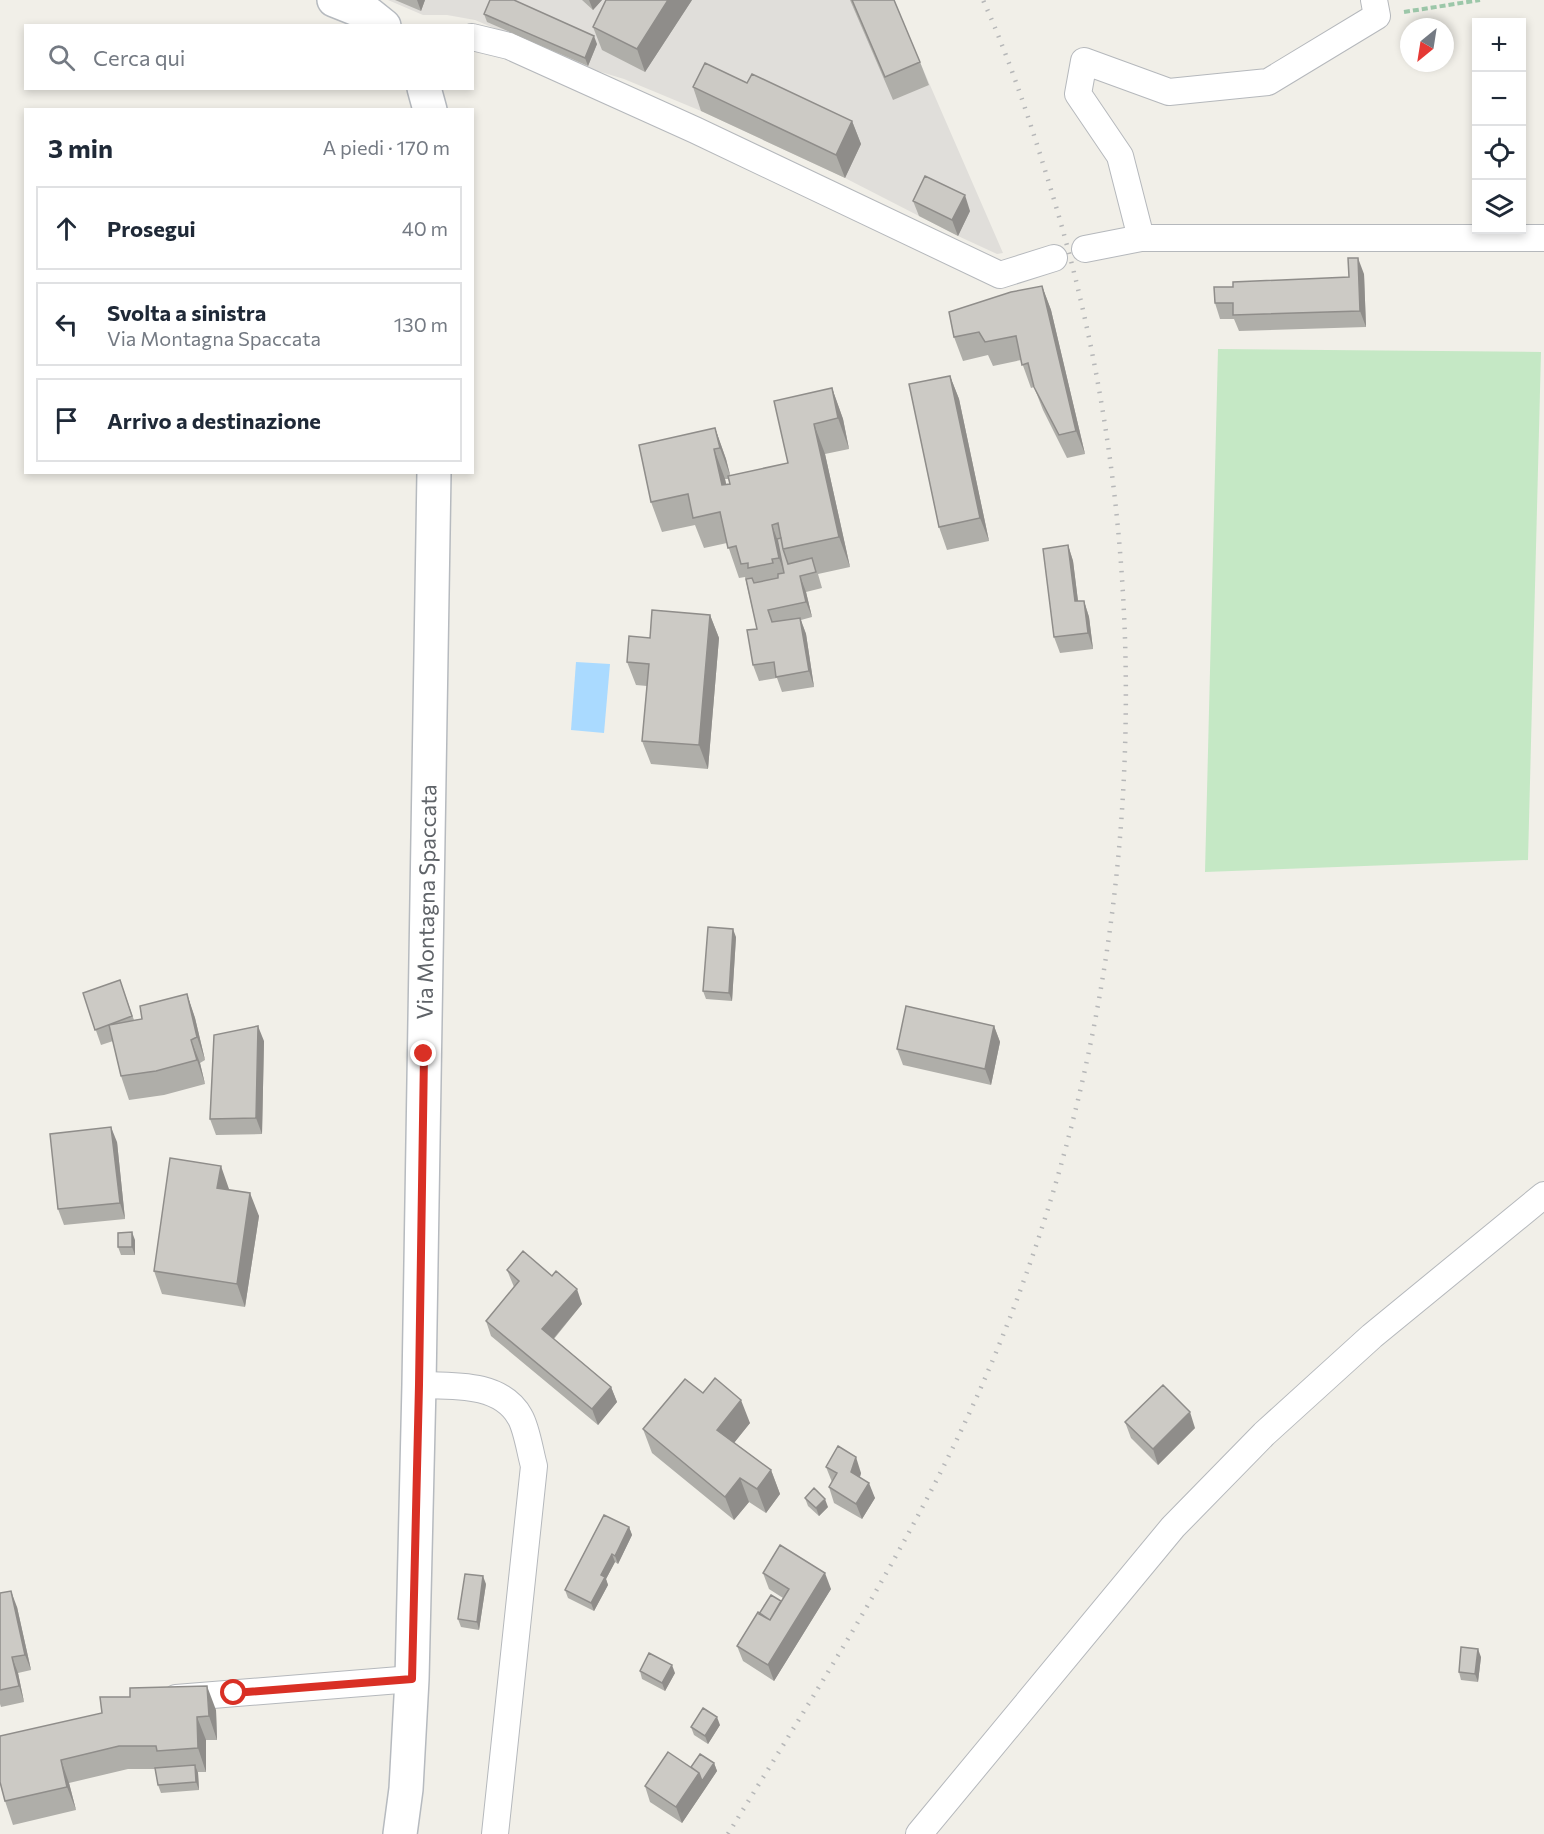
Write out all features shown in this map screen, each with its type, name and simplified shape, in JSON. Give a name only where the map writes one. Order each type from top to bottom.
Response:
[{"type":"main road","points":[[334,0],[369,14],[382,24]]},
{"type":"main road","points":[[425,90],[429,108]]},
{"type":"main road","name":"Via Montagna Spaccata","points":[[400,1834],[406,1789],[412,1679],[434,474]]},
{"type":"street","points":[[1141,238],[1120,156],[1078,94],[1084,61],[1169,92],[1268,82],[1375,8]]},
{"type":"street","points":[[474,37],[509,46],[662,115],[1000,275],[1054,258]]},
{"type":"street","points":[[1085,249],[1141,238],[1544,238]]},
{"type":"street","points":[[919,1834],[1173,1527],[1264,1434],[1372,1336],[1544,1195]]},
{"type":"street","points":[[419,1385],[471,1387],[490,1392],[506,1401],[520,1417],[534,1466],[495,1834]]},
{"type":"street","points":[[148,1700],[412,1679]]},
{"type":"path","points":[[1375,8],[1480,0]]},
{"type":"shaded area","points":[[388,0],[893,0],[1003,253],[997,254],[845,178],[701,111],[624,79],[591,69],[475,20],[447,15],[423,15]]},
{"type":"green space","points":[[1218,349],[1541,352],[1528,860],[1205,872]]},
{"type":"water","points":[[576,662],[610,664],[604,733],[571,730]]},
{"type":"building","points":[[490,0],[514,0],[594,36],[585,58],[484,14]]},
{"type":"building","points":[[606,0],[668,0],[637,49],[593,27]]},
{"type":"building","points":[[852,0],[894,0],[920,62],[885,77]]},
{"type":"building","points":[[705,63],[747,83],[752,74],[852,121],[836,155],[693,87]]},
{"type":"building","points":[[925,176],[965,195],[952,220],[913,201]]},
{"type":"building","points":[[1348,258],[1358,258],[1360,311],[1233,315],[1233,303],[1215,303],[1214,287],[1233,287],[1233,282],[1349,277]]},
{"type":"building","points":[[1042,286],[1076,431],[1059,435],[1034,387],[1028,363],[1022,365],[1016,336],[985,342],[979,332],[954,337],[949,312],[1011,292]]},
{"type":"building","points":[[950,376],[980,518],[939,527],[909,384]]},
{"type":"building","points":[[832,388],[838,418],[814,424],[839,537],[783,549],[778,523],[772,525],[779,558],[772,559],[773,563],[748,568],[748,563],[741,564],[736,546],[728,548],[720,512],[693,518],[688,494],[651,502],[639,445],[715,428],[720,448],[714,449],[722,485],[730,484],[728,476],[788,463],[774,401]]},
{"type":"building","points":[[781,538],[788,564],[812,558],[816,572],[800,576],[806,602],[768,610],[772,622],[800,618],[809,671],[776,677],[774,662],[753,665],[747,630],[757,629],[746,579],[752,578],[754,583],[778,578],[778,574],[784,573],[777,539]]},
{"type":"building","points":[[1068,545],[1075,601],[1084,601],[1088,633],[1054,637],[1043,549]]},
{"type":"building","points":[[652,610],[710,615],[699,745],[642,741],[649,664],[627,662],[629,636],[650,638]]},
{"type":"building","points":[[708,927],[733,929],[729,993],[703,991]]},
{"type":"building","points":[[120,980],[132,1016],[95,1030],[83,993]]},
{"type":"building","points":[[187,994],[197,1037],[191,1040],[197,1060],[156,1071],[121,1076],[109,1025],[142,1019],[140,1006]]},
{"type":"building","points":[[906,1006],[994,1026],[985,1069],[897,1049]]},
{"type":"building","points":[[258,1026],[256,1118],[210,1119],[214,1035]]},
{"type":"building","points":[[111,1127],[120,1203],[58,1209],[50,1134]]},
{"type":"building","points":[[170,1158],[221,1166],[217,1188],[250,1193],[237,1284],[154,1271]]},
{"type":"building","points":[[132,1232],[132,1247],[118,1247],[118,1233]]},
{"type":"building","points":[[523,1251],[552,1276],[556,1271],[577,1289],[542,1329],[611,1387],[592,1409],[486,1321],[519,1281],[507,1270]]},
{"type":"building","points":[[715,1378],[741,1400],[717,1430],[771,1470],[757,1489],[740,1478],[725,1497],[643,1429],[685,1379],[703,1393]]},
{"type":"building","points":[[1163,1385],[1190,1412],[1153,1449],[1125,1422]]},
{"type":"building","points":[[838,1446],[856,1457],[851,1472],[869,1483],[856,1504],[829,1487],[837,1473],[826,1467]]},
{"type":"building","points":[[814,1488],[825,1499],[816,1508],[805,1498]]},
{"type":"building","points":[[604,1515],[629,1527],[615,1556],[612,1554],[601,1575],[605,1577],[591,1603],[565,1590]]},
{"type":"building","points":[[780,1545],[825,1573],[768,1665],[737,1646],[758,1612],[770,1620],[789,1589],[763,1573]]},
{"type":"building","points":[[465,1574],[483,1576],[477,1622],[458,1619]]},
{"type":"building","points":[[11,1591],[25,1655],[12,1657],[19,1686],[0,1690],[0,1593]]},
{"type":"building","points":[[771,1595],[781,1601],[770,1620],[759,1614]]},
{"type":"building","points":[[1461,1647],[1478,1649],[1475,1674],[1459,1672]]},
{"type":"building","points":[[649,1653],[672,1665],[662,1683],[640,1671]]},
{"type":"building","points":[[207,1686],[209,1716],[197,1717],[198,1748],[157,1751],[156,1746],[119,1746],[61,1760],[67,1787],[5,1801],[0,1782],[0,1736],[102,1713],[100,1697],[130,1697],[130,1688]]},
{"type":"building","points":[[703,1708],[717,1717],[705,1736],[691,1727]]},
{"type":"building","points":[[668,1752],[699,1773],[676,1807],[645,1786]]},
{"type":"building","points":[[700,1754],[714,1763],[702,1781],[699,1773],[691,1767]]},
{"type":"building","points":[[195,1765],[196,1782],[158,1785],[155,1768]]},
{"type":"railway","points":[[728,1834],[832,1666],[898,1552],[959,1436],[986,1376],[1040,1234],[1081,1088],[1108,940],[1123,790],[1125,639],[1114,488],[1089,339],[1052,193],[1003,47],[983,0]]},
{"type":"route","points":[[234,1693],[412,1679],[424,1054]]}]
